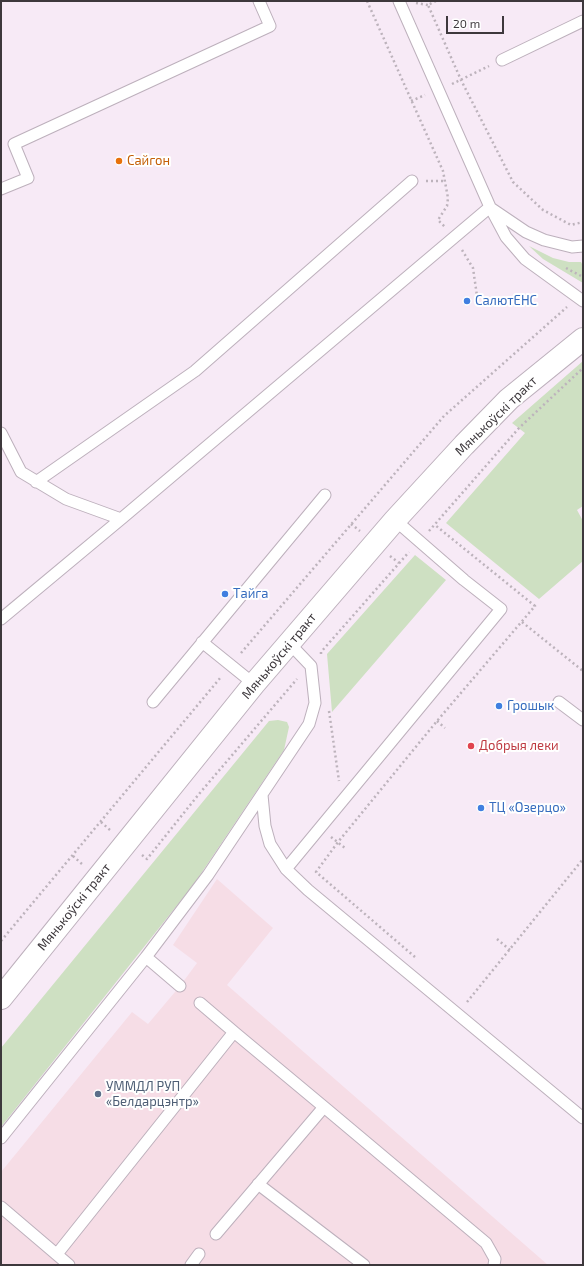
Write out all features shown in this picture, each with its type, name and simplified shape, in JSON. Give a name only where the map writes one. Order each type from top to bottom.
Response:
[{"type":"street","name":"Мянькоўскі тракт","points":[[1,998],[254,684],[396,520],[464,445],[510,399],[583,339]]},
{"type":"lane","points":[[1,189],[28,178],[14,144],[270,26],[260,1]]},
{"type":"lane","points":[[399,1],[437,90],[490,207],[506,237],[525,260],[583,301]]},
{"type":"lane","points":[[502,60],[583,21]]},
{"type":"lane","points":[[36,482],[195,372],[412,181]]},
{"type":"lane","points":[[490,207],[526,232],[544,240],[578,247],[583,254]]},
{"type":"lane","points":[[1,619],[490,207]]},
{"type":"lane","points":[[1,433],[21,472],[66,499],[120,519]]},
{"type":"lane","points":[[152,702],[325,495]]},
{"type":"lane","points":[[286,869],[321,829],[501,609],[396,520]]},
{"type":"lane","points":[[202,642],[254,684]]},
{"type":"lane","points":[[1,1138],[146,957],[208,875],[309,724],[314,704],[310,665],[289,643]]},
{"type":"lane","points":[[559,702],[583,720]]},
{"type":"lane","points":[[262,795],[265,826],[270,844],[286,869],[308,890],[583,1118]]},
{"type":"lane","points":[[146,957],[180,986]]},
{"type":"lane","points":[[200,1003],[486,1243],[495,1259],[494,1265]]},
{"type":"lane","points":[[58,1254],[234,1032]]},
{"type":"lane","points":[[216,1234],[324,1107]]},
{"type":"lane","points":[[258,1184],[364,1265]]},
{"type":"lane","points":[[1,1207],[58,1254],[69,1265]]},
{"type":"lane","points":[[191,1265],[199,1254]]},
{"type":"path","points":[[367,1],[446,181],[448,198],[447,206],[438,220]]},
{"type":"path","points":[[436,1],[428,5],[461,80],[512,182],[527,197],[548,214],[572,225],[583,222]]},
{"type":"path","points":[[411,100],[461,80],[502,60]]},
{"type":"path","points":[[412,181],[446,181]]},
{"type":"path","points":[[473,268],[478,303]]},
{"type":"path","points":[[1,941],[231,665],[444,416],[567,307]]},
{"type":"path","points":[[199,794],[321,652],[419,541],[435,525],[519,428],[583,368]]},
{"type":"path","points":[[421,962],[316,872],[338,842],[437,721],[535,606],[435,525]]},
{"type":"path","points":[[522,622],[583,671]]},
{"type":"path","points":[[321,652],[322,660]]},
{"type":"path","points":[[329,707],[339,786]]},
{"type":"path","points":[[437,721],[445,728]]},
{"type":"path","points":[[321,829],[345,848]]},
{"type":"path","points":[[462,997],[468,1002],[583,859]]},
{"type":"path","points":[[498,939],[510,950]]},
{"type":"shaded area","points":[[217,879],[273,928],[227,985],[548,1265],[1,1265],[1,1172],[132,1012],[148,1024],[197,963],[173,945]]},
{"type":"green space","points":[[529,246],[553,258],[569,262],[581,262],[583,266],[583,283],[543,259]]},
{"type":"green space","points":[[583,361],[583,506],[577,510],[583,521],[583,561],[539,599],[446,523],[525,433],[512,423]]},
{"type":"green space","points":[[415,555],[446,580],[332,712],[327,654]]},
{"type":"green space","points":[[278,720],[287,722],[289,727],[284,750],[194,884],[1,1127],[1,1048],[269,721]]},
{"type":"place","name":"Сайгон","points":[[119,161]]},
{"type":"place","name":"СалютЕНС","points":[[467,301]]},
{"type":"place","name":"Тайга","points":[[225,594]]},
{"type":"place","name":"Грошык","points":[[499,706]]},
{"type":"place","name":"Добрыя леки","points":[[471,746]]},
{"type":"place","name":"ТЦ «Озерцо»","points":[[481,808]]},
{"type":"place","name":"УММДЛ РУП «Белдарцэнтр»","points":[[98,1094]]}]
